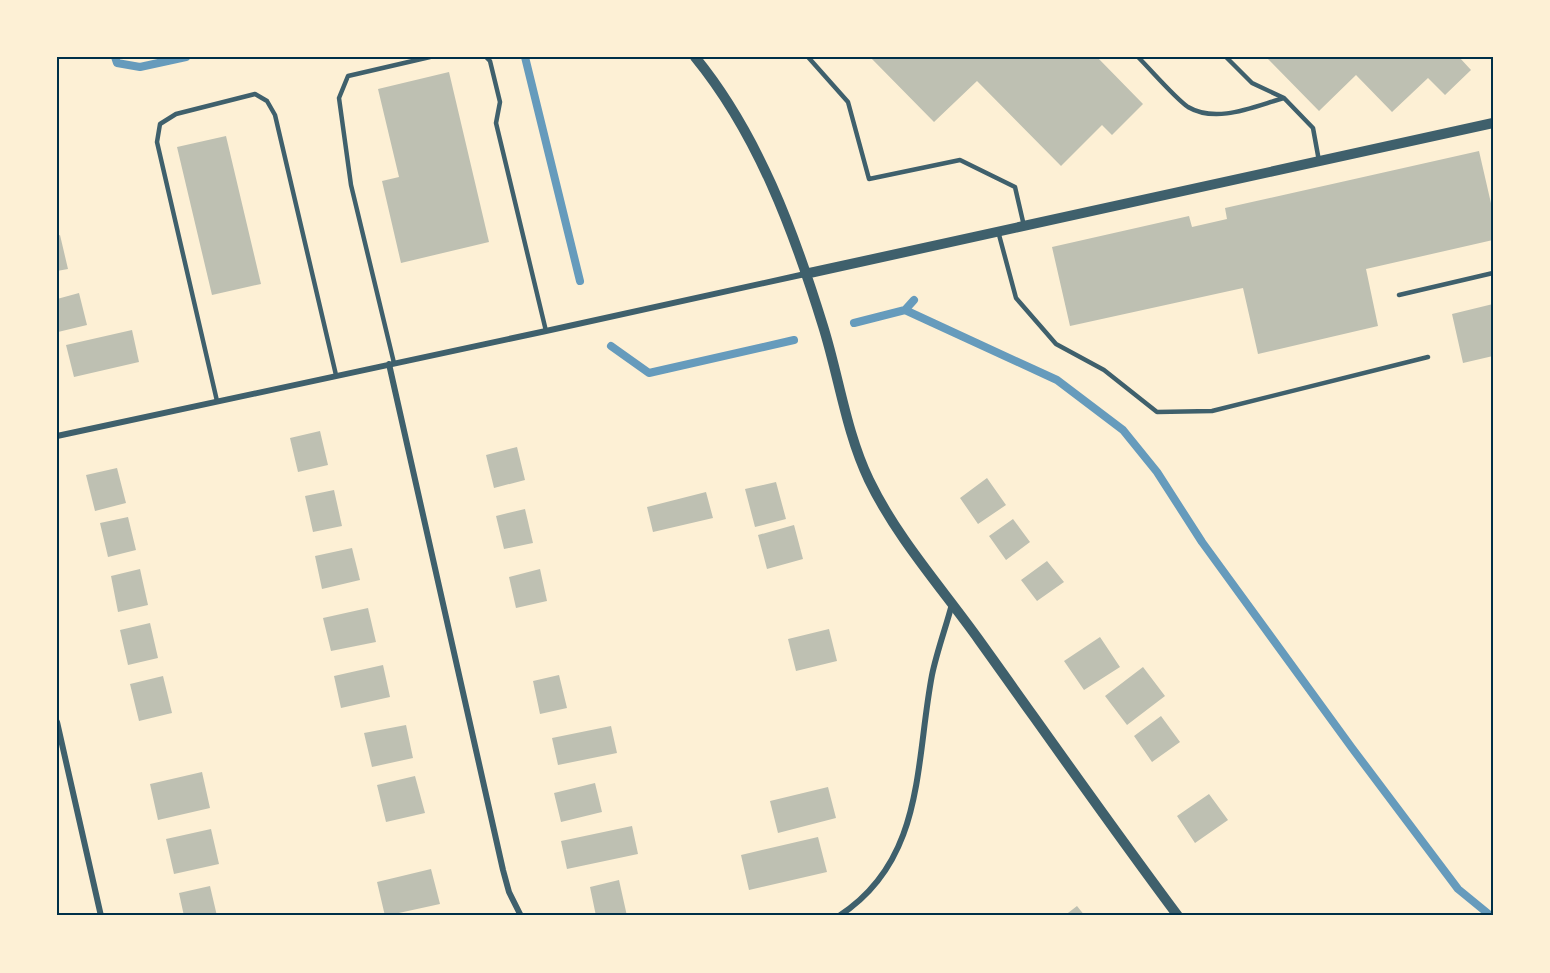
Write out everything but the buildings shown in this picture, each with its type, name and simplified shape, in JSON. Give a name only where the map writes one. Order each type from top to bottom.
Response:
[{"type":"street","points":[[694,57],[742,127],[782,208],[823,327],[851,430],[867,476],[895,527],[1178,916]]},
{"type":"street","points":[[57,436],[1493,123]]},
{"type":"street","points":[[392,364],[503,870],[509,892],[521,916]]},
{"type":"street","points":[[839,916],[854,906],[878,883],[892,863],[904,835],[914,800],[933,674],[952,604]]},
{"type":"street","points":[[57,722],[101,916]]},
{"type":"lane","points":[[392,364],[351,185],[339,98],[348,76],[430,57]]},
{"type":"lane","points":[[486,57],[490,61],[500,102],[496,123],[546,331]]},
{"type":"lane","points":[[808,57],[848,102],[869,179],[960,160],[1015,187],[1024,226]]},
{"type":"lane","points":[[1138,57],[1187,106],[1202,113],[1222,114],[1244,110],[1284,98]]},
{"type":"lane","points":[[1226,57],[1252,83],[1284,98],[1312,128],[1319,161]]},
{"type":"lane","points":[[217,401],[157,142],[160,124],[176,114],[255,94],[267,101],[275,114],[336,375]]},
{"type":"lane","points":[[998,231],[1016,298],[1049,337],[1056,344],[1104,370],[1157,412],[1212,411],[1428,357]]},
{"type":"lane","points":[[1399,295],[1493,273]]},
{"type":"waterway","points":[[115,57],[117,63],[140,67],[186,57]]},
{"type":"waterway","points":[[525,57],[580,281]]},
{"type":"waterway","points":[[905,310],[914,300]]},
{"type":"waterway","points":[[854,323],[905,310],[1057,380],[1123,430],[1157,472],[1202,542],[1458,889],[1491,916]]},
{"type":"waterway","points":[[611,346],[649,373],[794,340]]}]
